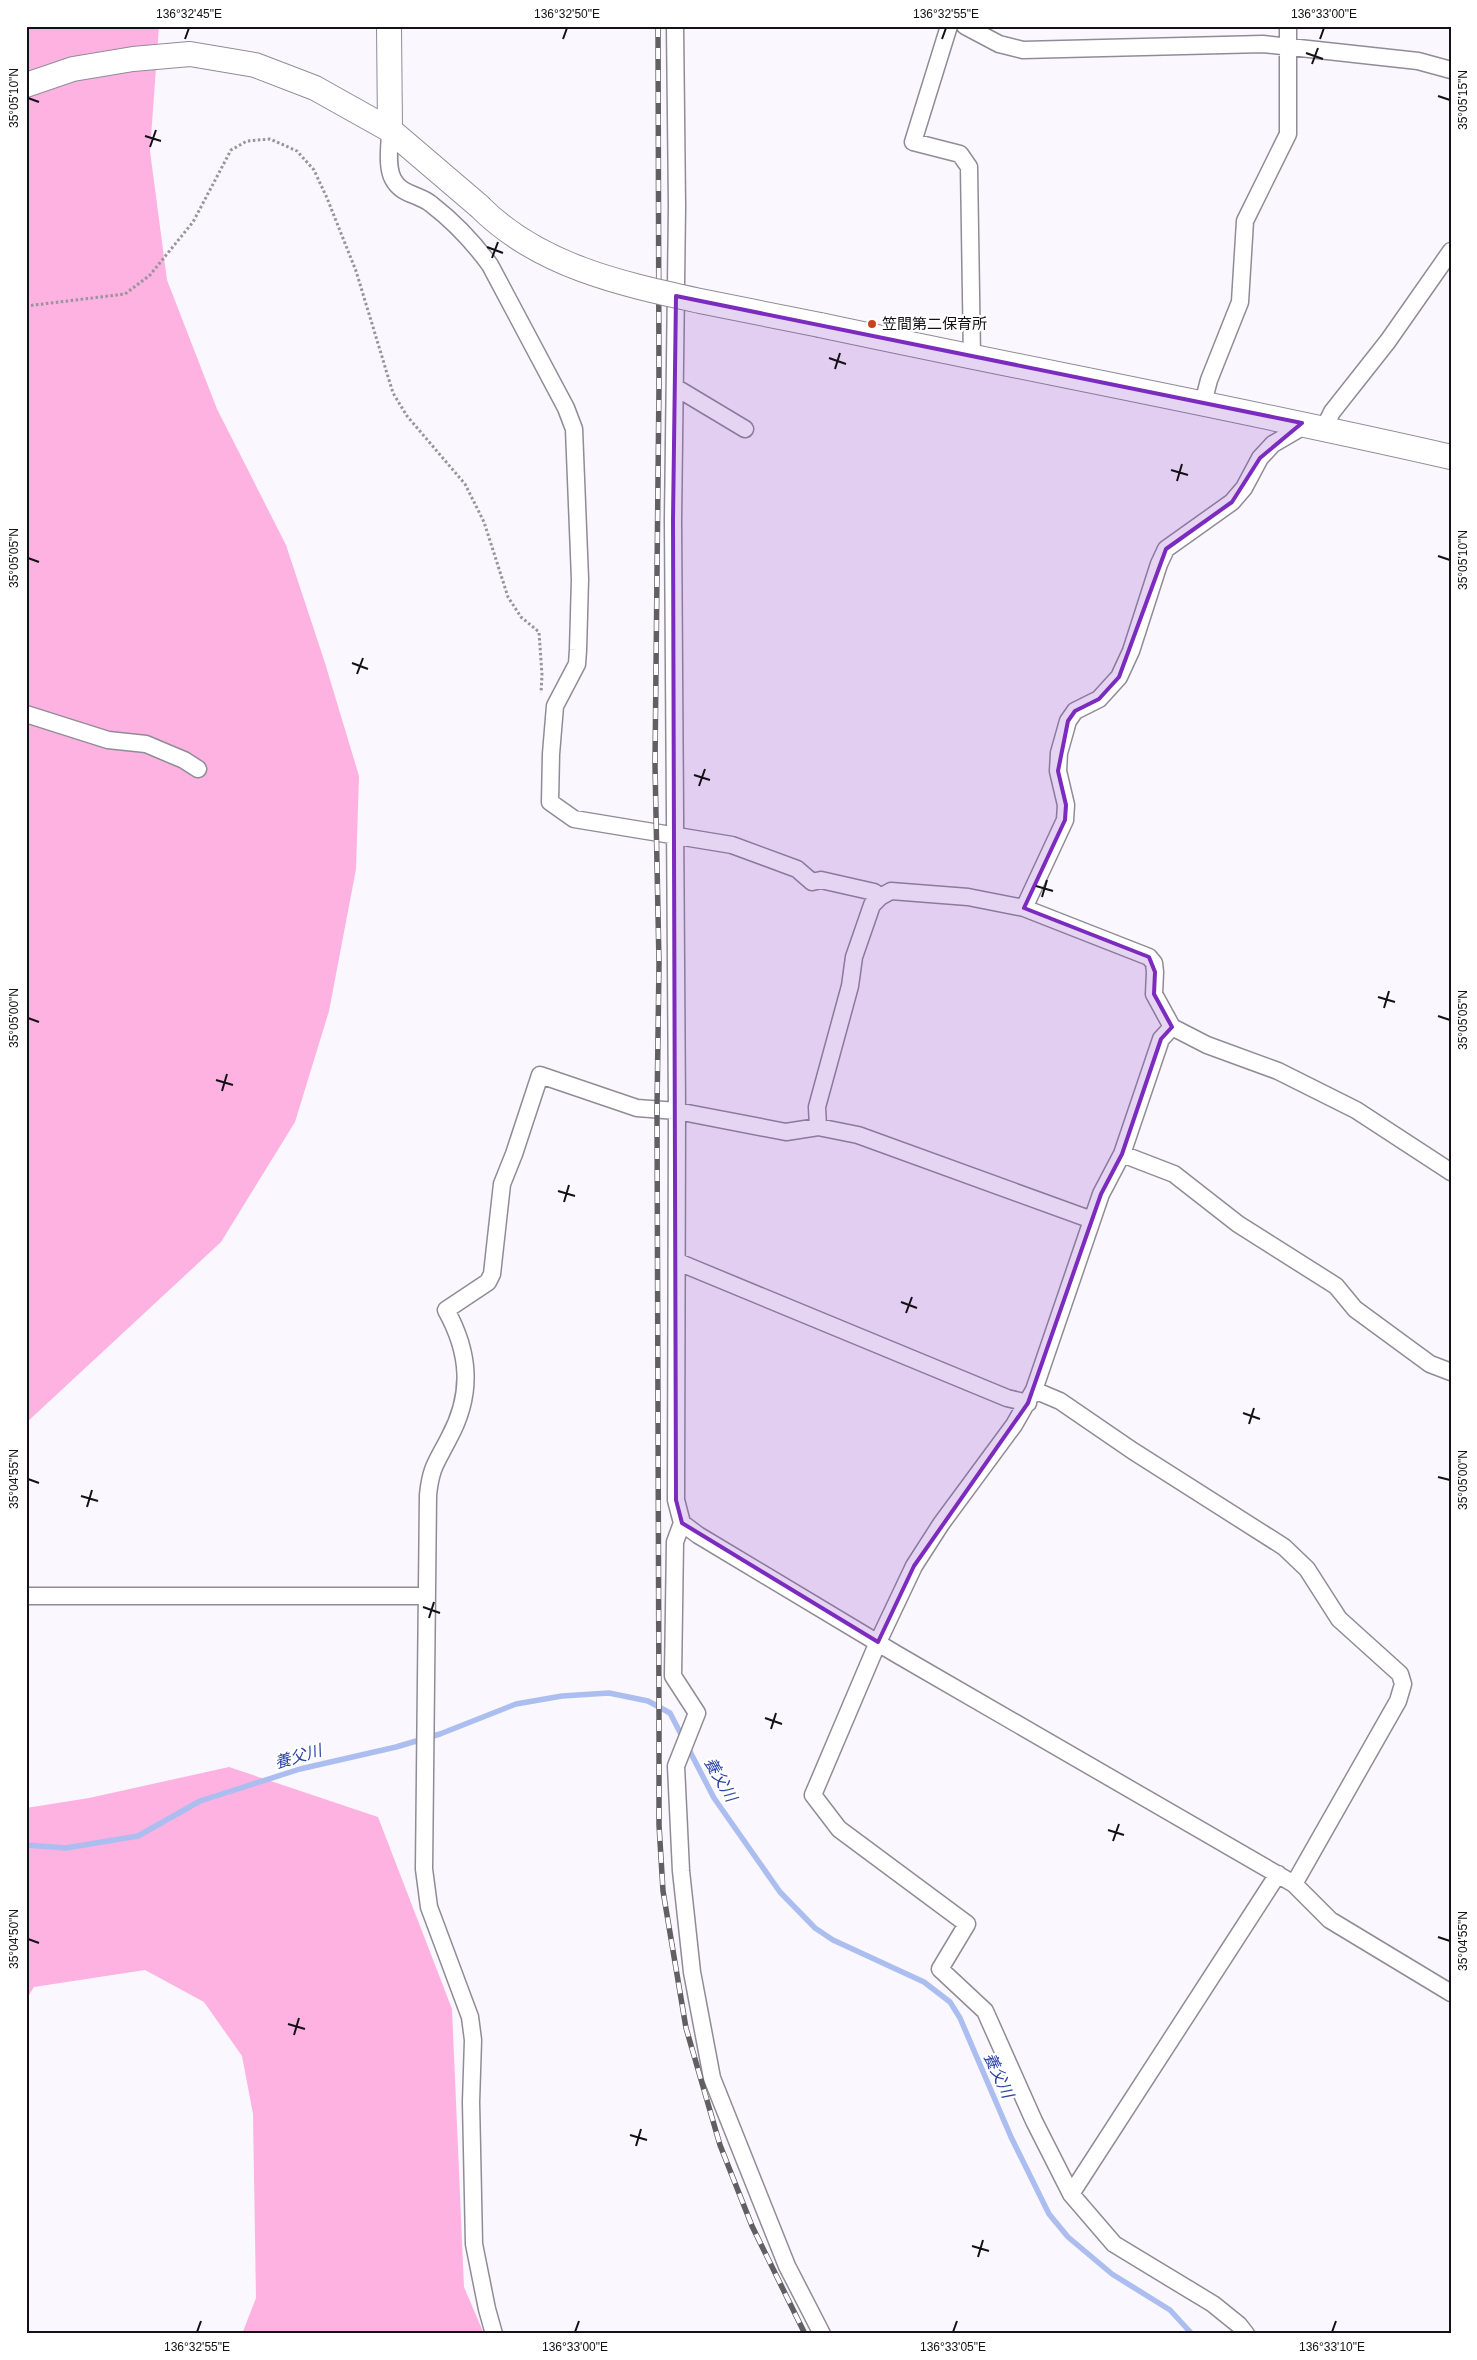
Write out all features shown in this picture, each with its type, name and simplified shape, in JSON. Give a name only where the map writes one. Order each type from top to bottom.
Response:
[{"type":"street","points":[[389,26],[389,164],[392,178],[405,192],[430,202],[478,249],[490,265],[566,408],[574,429],[580,579],[578,650],[577,664],[554,706],[550,802],[574,819],[732,845],[797,869],[812,882],[821,880],[874,892],[880,897]]},
{"type":"street","points":[[675,26],[677,206],[673,520],[678,1262],[676,1500],[682,1523],[674,1542],[672,1676],[697,1713],[676,1766],[681,1871],[692,1972],[712,2078],[787,2266],[822,2334]]},
{"type":"street","points":[[949,26],[913,142],[960,154],[969,167],[972,358]]},
{"type":"street","points":[[1203,403],[1209,380],[1240,302],[1245,221],[1288,134],[1288,26]]},
{"type":"street","points":[[970,27],[999,44],[1024,50],[1263,44],[1418,61],[1451,70]]},
{"type":"street","points":[[26,84],[82,68],[133,59],[190,54],[255,64],[315,88],[390,130],[493,220],[518,237],[587,272],[637,287],[972,358],[1313,425],[1451,457]]},
{"type":"street","points":[[1024,908],[1065,820],[1066,805],[1058,771],[1059,753],[1068,721],[1075,711],[1099,699],[1119,677],[1131,651],[1159,564],[1166,549],[1232,502],[1244,488],[1260,458],[1273,444],[1297,430],[1313,425],[1332,412],[1388,342],[1451,251]]},
{"type":"street","points":[[675,388],[745,429]]},
{"type":"street","points":[[26,714],[108,740],[146,744],[184,760],[198,769]]},
{"type":"street","points":[[818,1127],[817,1107],[850,986],[854,957],[872,906],[880,897],[891,891],[958,896],[1024,908],[1149,957],[1154,963],[1154,994],[1172,1028],[1207,1045],[1278,1071],[1356,1110],[1451,1172]]},
{"type":"street","points":[[1172,1028],[1161,1039],[1122,1154],[1101,1194],[1031,1397],[941,1524],[914,1566],[878,1642],[813,1794],[839,1829],[967,1924],[940,1969],[984,2010],[1034,2121],[1071,2194],[1114,2244],[1212,2304],[1239,2324],[1246,2334]]},
{"type":"street","points":[[494,2334],[487,2310],[474,2244],[471,2111],[473,2040],[470,2018],[425,1890],[428,1494],[430,1472],[456,1424],[466,1385],[458,1331],[446,1310],[488,1282],[492,1274],[502,1184],[540,1075],[637,1108],[677,1111],[786,1132],[818,1127],[858,1135],[1092,1220]]},
{"type":"street","points":[[1122,1154],[1174,1174],[1238,1224],[1336,1286],[1355,1309],[1430,1364],[1451,1372]]},
{"type":"street","points":[[678,1262],[1008,1398],[1031,1397],[1060,1401],[1284,1547],[1307,1569],[1339,1619],[1400,1674],[1403,1684],[1398,1701],[1294,1884]]},
{"type":"street","points":[[682,1523],[698,1535],[878,1642],[1278,1874],[1294,1884],[1330,1920],[1451,1993]]},
{"type":"street","points":[[26,1596],[427,1596]]},
{"type":"street","points":[[1071,2194],[1278,1874]]},
{"type":"path","points":[[26,306],[125,294],[150,274],[193,222],[231,150],[247,141],[270,139],[297,151],[314,170],[356,271],[393,394],[407,416],[465,484],[484,522],[508,597],[521,617],[539,632],[542,675],[540,700]]},
{"type":"highlighted area","points":[[676,296],[1302,423],[1260,458],[1232,502],[1166,549],[1119,677],[1099,699],[1075,711],[1068,721],[1058,771],[1066,805],[1065,820],[1024,908],[1149,957],[1155,972],[1154,994],[1172,1027],[1161,1039],[1122,1154],[1101,1194],[1028,1403],[914,1566],[878,1642],[682,1523],[676,1500],[673,520]]},
{"type":"shaded area","points":[[26,26],[159,26],[150,151],[167,280],[217,409],[286,545],[325,663],[359,776],[356,869],[329,1011],[295,1122],[221,1242],[26,1423]]},
{"type":"shaded area","points":[[229,1767],[378,1817],[452,2009],[464,2287],[484,2334],[242,2334],[256,2298],[253,2114],[242,2056],[204,2002],[145,1970],[34,1987],[26,2000],[26,1808],[89,1798]]},
{"type":"waterway","name":"養父川","points":[[26,1845],[66,1848],[138,1836],[200,1801],[300,1769],[396,1747],[440,1734],[516,1704],[562,1696],[609,1693],[648,1701],[670,1713],[714,1798],[780,1892],[815,1928],[833,1940],[924,1982],[950,2002],[960,2018],[1011,2137],[1049,2214],[1068,2237],[1112,2274],[1170,2310],[1192,2334]]},
{"type":"railway","points":[[658,26],[659,385],[655,765],[659,963],[657,1109],[659,1825],[663,1891],[686,2028],[720,2145],[752,2226],[805,2334]]},
{"type":"place","name":"笠間第二保育所","points":[[872,324]]}]
